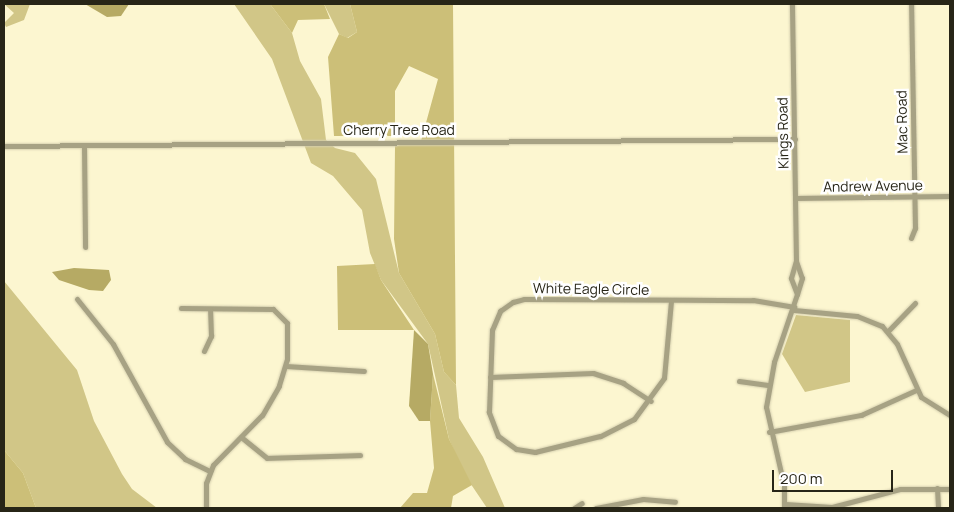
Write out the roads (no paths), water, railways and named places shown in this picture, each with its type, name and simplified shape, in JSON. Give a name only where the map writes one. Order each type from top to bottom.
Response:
[{"type":"street","name":"Kings Road","points":[[791,278],[796,261],[792,4]]},
{"type":"street","name":"Mac Road","points":[[911,238],[914,196],[912,4]]},
{"type":"street","name":"Cherry Tree Road","points":[[4,146],[794,139]]},
{"type":"street","points":[[84,145],[85,247]]},
{"type":"street","name":"Andrew Avenue","points":[[795,198],[950,196]]},
{"type":"street","name":"Kings Road","points":[[796,261],[802,278]]},
{"type":"street","points":[[797,294],[791,278],[802,278],[794,308],[768,384],[769,432],[784,506],[842,507],[900,488],[950,489]]},
{"type":"street","points":[[77,299],[113,344],[171,447],[210,471]]},
{"type":"street","name":"White Eagle Circle","points":[[671,301],[669,358],[651,401],[610,433],[525,452],[508,445],[494,431],[489,412],[493,323],[513,302],[753,300],[794,308],[863,317],[888,331]]},
{"type":"street","points":[[915,303],[888,331],[916,390],[932,407],[950,415]]},
{"type":"street","points":[[181,308],[280,312],[287,323],[286,366],[269,406],[210,471],[206,508]]},
{"type":"street","points":[[204,351],[211,336],[210,309]]},
{"type":"street","points":[[286,366],[364,371]]},
{"type":"street","points":[[490,377],[593,374],[623,383],[651,401]]},
{"type":"street","points":[[739,381],[768,384]]},
{"type":"street","points":[[769,432],[861,415],[916,390]]},
{"type":"street","points":[[241,437],[267,458],[360,455]]},
{"type":"street","points":[[937,488],[938,508]]},
{"type":"street","points":[[596,508],[643,499],[675,502]]},
{"type":"street","points":[[574,508],[582,503]]}]
